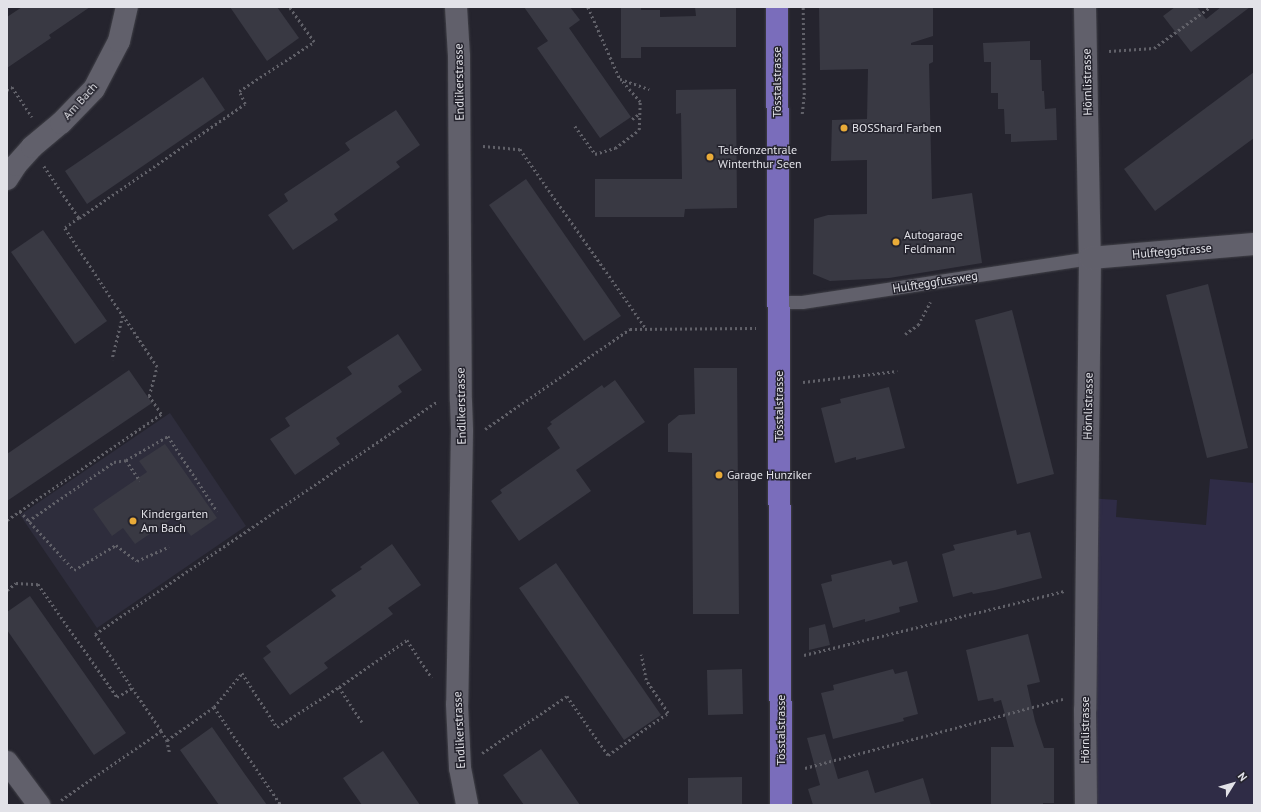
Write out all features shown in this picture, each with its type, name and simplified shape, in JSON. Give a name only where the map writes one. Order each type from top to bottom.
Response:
[{"type":"main road","name":"Tösstalstrasse","points":[[777,7],[781,805]]},
{"type":"street","name":"Am Bach","points":[[7,179],[16,165],[39,141],[94,89],[119,41],[127,7]]},
{"type":"street","name":"Endlikerstrasse","points":[[456,7],[460,145],[462,431],[457,679],[460,768],[466,805]]},
{"type":"street","name":"Hörnlistrasse","points":[[1085,7],[1090,258],[1085,694],[1086,805]]},
{"type":"street","name":"Hulfteggstrasse","points":[[1090,258],[1254,244]]},
{"type":"street","points":[[7,762],[40,805]]},
{"type":"lane","name":"Hulfteggfussweg","points":[[779,302],[802,302],[1090,258]]},
{"type":"path","points":[[7,520],[161,414],[149,396],[157,368],[65,228],[245,104],[239,91],[314,42],[289,7]]},
{"type":"path","points":[[576,126],[595,154],[615,148],[639,130],[640,102],[620,79],[588,7]]},
{"type":"path","points":[[1087,52],[1154,48],[1210,7]]},
{"type":"path","points":[[620,79],[649,89]]},
{"type":"path","points":[[7,90],[12,87],[78,218]]},
{"type":"path","points":[[632,119],[640,114]]},
{"type":"path","points":[[460,145],[520,149],[647,329]]},
{"type":"path","points":[[905,334],[918,325],[924,315],[938,281]]},
{"type":"path","points":[[112,360],[123,316]]},
{"type":"path","points":[[462,431],[485,429],[630,329],[757,328]]},
{"type":"path","points":[[803,382],[897,371]]},
{"type":"path","points":[[170,754],[167,740],[95,634],[437,401],[461,401]]},
{"type":"path","points":[[28,521],[114,462],[126,460],[168,436],[217,511]]},
{"type":"path","points":[[126,460],[140,481]]},
{"type":"path","points":[[20,511],[74,570],[116,545],[137,560],[169,547]]},
{"type":"path","points":[[7,590],[16,583],[38,584],[117,697],[132,688]]},
{"type":"path","points":[[804,655],[1086,585]]},
{"type":"path","points":[[167,740],[214,707],[242,673],[277,727],[339,687],[407,640],[432,678]]},
{"type":"path","points":[[460,768],[567,696],[608,755],[668,713],[646,680],[641,654]]},
{"type":"path","points":[[339,687],[362,722]]},
{"type":"path","points":[[805,768],[1085,694]]},
{"type":"path","points":[[214,707],[281,805]]},
{"type":"path","points":[[60,801],[161,731]]},
{"type":"shaded area","name":"Kindergarten Am Bach","points":[[170,413],[246,526],[97,628],[20,515]]},
{"type":"shaded area","points":[[1210,479],[1254,483],[1254,805],[1086,805],[1087,498],[1117,500],[1116,517],[1206,525]]},
{"type":"building","points":[[22,7],[90,7],[49,35],[51,38],[7,68],[7,17]]},
{"type":"building","points":[[230,7],[277,7],[299,38],[267,61]]},
{"type":"building","points":[[524,7],[570,7],[580,20],[569,28],[631,117],[600,138],[537,48],[548,41]]},
{"type":"building","points":[[621,7],[641,7],[641,10],[660,10],[660,17],[696,16],[695,7],[736,7],[736,47],[641,47],[641,58],[621,58]]},
{"type":"building","points":[[819,7],[933,7],[933,36],[911,43],[911,45],[933,45],[933,62],[929,64],[932,199],[972,193],[982,263],[889,278],[830,281],[813,274],[814,219],[828,215],[867,214],[867,160],[831,161],[832,120],[867,119],[868,69],[820,70]]},
{"type":"building","points":[[1175,7],[1197,7],[1206,19],[1221,7],[1250,7],[1191,52],[1163,16]]},
{"type":"building","points":[[1030,41],[1030,60],[1041,60],[1042,91],[1044,91],[1045,109],[1056,108],[1057,140],[1011,142],[1011,134],[1005,134],[1004,109],[998,109],[998,93],[991,93],[991,62],[984,62],[983,43]]},
{"type":"building","points":[[1254,72],[1254,138],[1155,211],[1124,169]]},
{"type":"building","points":[[203,77],[225,110],[87,204],[65,171]]},
{"type":"building","name":"Telefonzentrale Winterthur Seen","points":[[736,89],[737,208],[685,209],[684,217],[595,217],[595,179],[682,179],[681,113],[676,114],[676,90]]},
{"type":"building","points":[[396,110],[420,145],[396,162],[400,167],[334,214],[338,220],[293,250],[268,215],[288,201],[284,194],[350,150],[345,143]]},
{"type":"building","points":[[526,179],[621,316],[584,341],[489,205]]},
{"type":"building","points":[[43,230],[107,321],[75,344],[11,252]]},
{"type":"building","points":[[1208,284],[1248,448],[1207,458],[1166,295]]},
{"type":"building","points":[[1012,310],[1054,474],[1017,484],[975,320]]},
{"type":"building","points":[[398,334],[422,370],[398,386],[402,392],[336,438],[340,444],[295,475],[270,439],[290,426],[285,418],[352,374],[347,367]]},
{"type":"building","points":[[694,368],[737,368],[739,614],[693,614],[692,453],[668,452],[668,424],[679,415],[695,414]]},
{"type":"building","points":[[129,370],[152,403],[7,501],[7,454]]},
{"type":"building","points":[[615,380],[645,422],[576,470],[591,491],[519,541],[491,501],[502,493],[500,490],[560,448],[547,428],[552,424],[550,422],[602,385],[604,388]]},
{"type":"building","points":[[889,387],[905,448],[856,460],[856,457],[835,463],[821,408],[841,403],[840,399]]},
{"type":"building","name":"Kindergarten Am Bach","points":[[165,444],[217,518],[191,536],[176,516],[135,544],[123,528],[112,536],[93,509],[147,472],[139,461]]},
{"type":"building","points":[[1016,530],[1017,535],[1030,532],[1042,578],[995,590],[973,594],[972,592],[953,597],[942,554],[955,550],[953,545]]},
{"type":"building","points":[[392,544],[421,585],[388,608],[393,614],[324,663],[328,668],[290,695],[263,658],[271,652],[266,646],[336,596],[331,590],[362,569],[360,567]]},
{"type":"building","points":[[891,560],[893,565],[907,561],[918,602],[899,607],[900,612],[865,622],[865,619],[833,628],[821,584],[832,581],[831,575]]},
{"type":"building","points":[[556,563],[661,715],[624,740],[519,588]]},
{"type":"building","points":[[30,596],[126,733],[94,755],[7,630],[7,612]]},
{"type":"building","points":[[825,624],[830,645],[809,650],[809,628]]},
{"type":"building","points":[[1028,634],[1040,682],[1027,685],[1035,721],[1044,748],[1054,748],[1054,803],[1043,803],[1043,805],[991,805],[991,747],[1014,747],[1001,700],[994,702],[993,698],[978,701],[966,650]]},
{"type":"building","points":[[742,669],[743,714],[708,715],[707,670]]},
{"type":"building","points":[[893,669],[895,674],[907,671],[918,714],[903,718],[904,721],[833,739],[821,693],[834,690],[833,685]]},
{"type":"building","points":[[212,727],[267,805],[219,805],[180,750]]},
{"type":"building","points":[[825,734],[838,779],[868,770],[875,793],[923,778],[931,805],[813,805],[808,789],[820,785],[807,738]]},
{"type":"building","points":[[541,749],[580,805],[524,805],[503,775]]},
{"type":"building","points":[[383,751],[420,805],[362,805],[343,778]]},
{"type":"building","points":[[742,777],[742,805],[688,805],[688,778]]},
{"type":"place","name":"BOSShard Farben","points":[[844,128]]},
{"type":"place","name":"Telefonzentrale Winterthur Seen","points":[[710,157]]},
{"type":"place","name":"Autogarage Feldmann","points":[[896,242]]},
{"type":"place","name":"Garage Hunziker","points":[[719,475]]},
{"type":"place","name":"Kindergarten Am Bach","points":[[133,521]]}]
